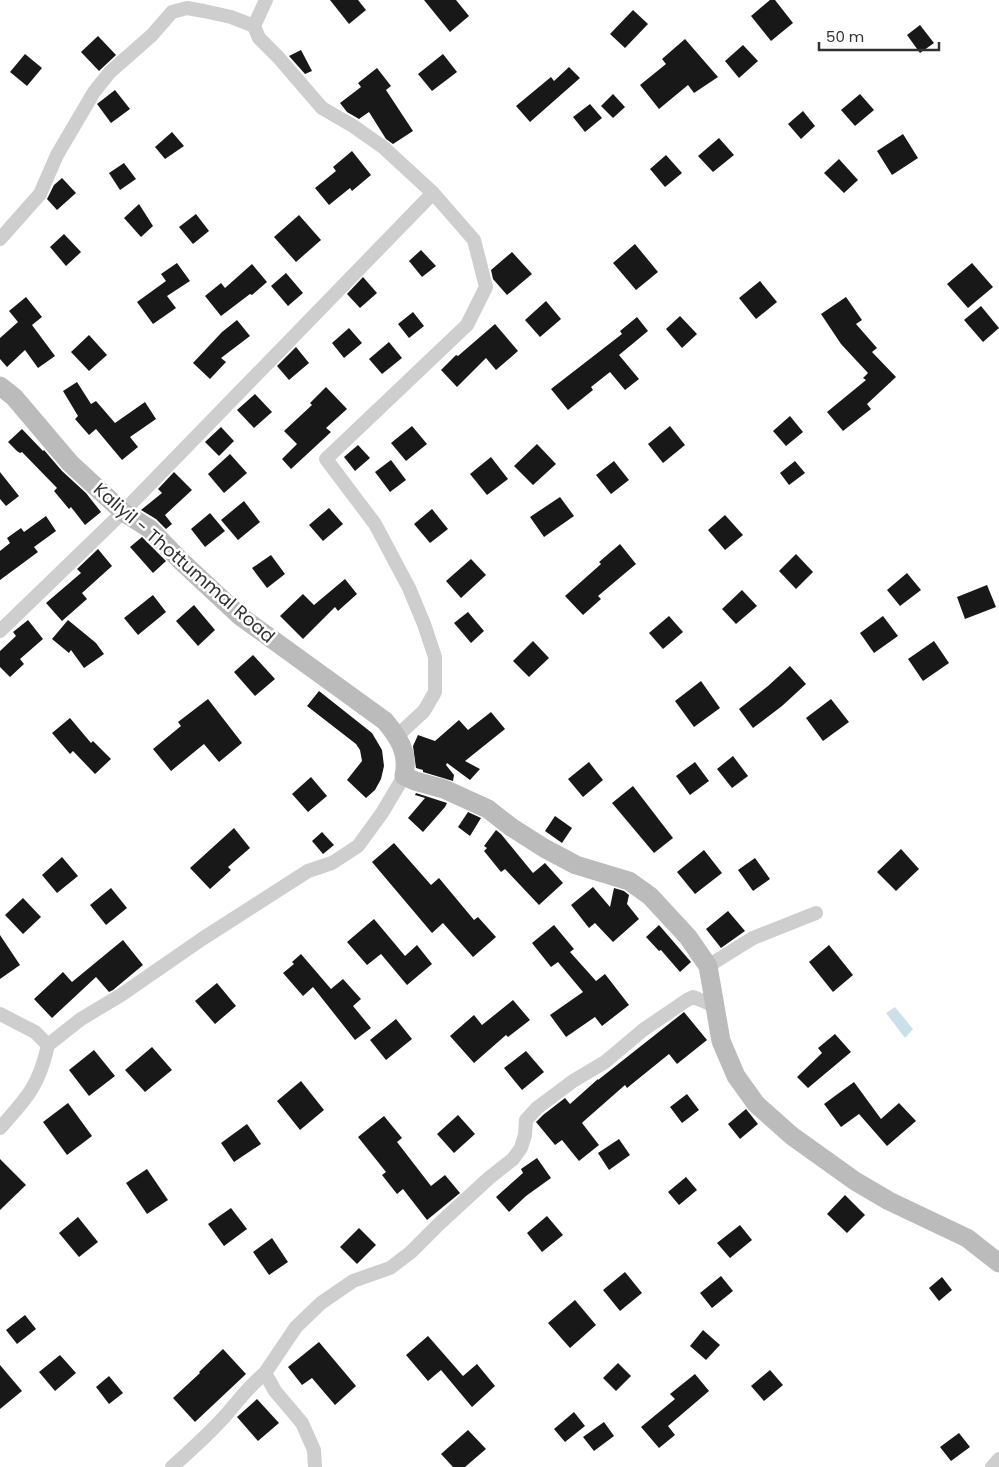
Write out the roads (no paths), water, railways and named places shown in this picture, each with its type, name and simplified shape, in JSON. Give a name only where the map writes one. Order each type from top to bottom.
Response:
[{"type":"main road","name":"Kaliyil - Thottummal Road","points":[[0,386],[14,397],[70,463],[123,512],[150,529],[240,616],[385,721],[398,736],[404,754],[404,776]]},
{"type":"main road","points":[[404,776],[444,789],[488,809],[511,828],[544,848],[576,865],[629,881],[650,896],[688,937],[708,966],[721,1040],[736,1076],[756,1104],[792,1136],[855,1181],[889,1201],[967,1238],[999,1263]]},
{"type":"street","points":[[254,26],[266,0]]},
{"type":"street","points":[[0,239],[40,194],[57,155],[94,92],[110,72],[152,35],[172,12],[187,8],[231,17],[254,26],[259,38],[278,56],[322,108],[353,126],[383,147],[432,193],[474,240],[486,287],[467,325],[326,459],[375,524],[409,588],[435,657],[435,692],[424,711],[398,736]]},
{"type":"street","points":[[0,631],[123,512],[432,193]]},
{"type":"street","points":[[0,1128],[30,1095],[43,1067],[48,1045],[81,1019],[121,995],[202,939],[308,871],[332,862],[358,846],[382,813],[404,776]]},
{"type":"street","points":[[708,966],[753,938],[816,913]]},
{"type":"street","points":[[172,1467],[209,1434],[250,1386],[264,1373],[296,1327],[321,1303],[354,1281],[390,1268],[411,1252],[512,1159],[521,1148],[526,1120],[537,1108],[605,1062],[643,1030],[687,1000],[693,997],[714,1005]]},
{"type":"street","points":[[0,1014],[35,1032],[48,1045]]},
{"type":"street","points":[[264,1373],[275,1391],[302,1422],[314,1450],[315,1467]]},
{"type":"street","points":[[992,1467],[999,1459]]},
{"type":"water","points":[[895,1007],[913,1029],[905,1038],[886,1013]]}]
